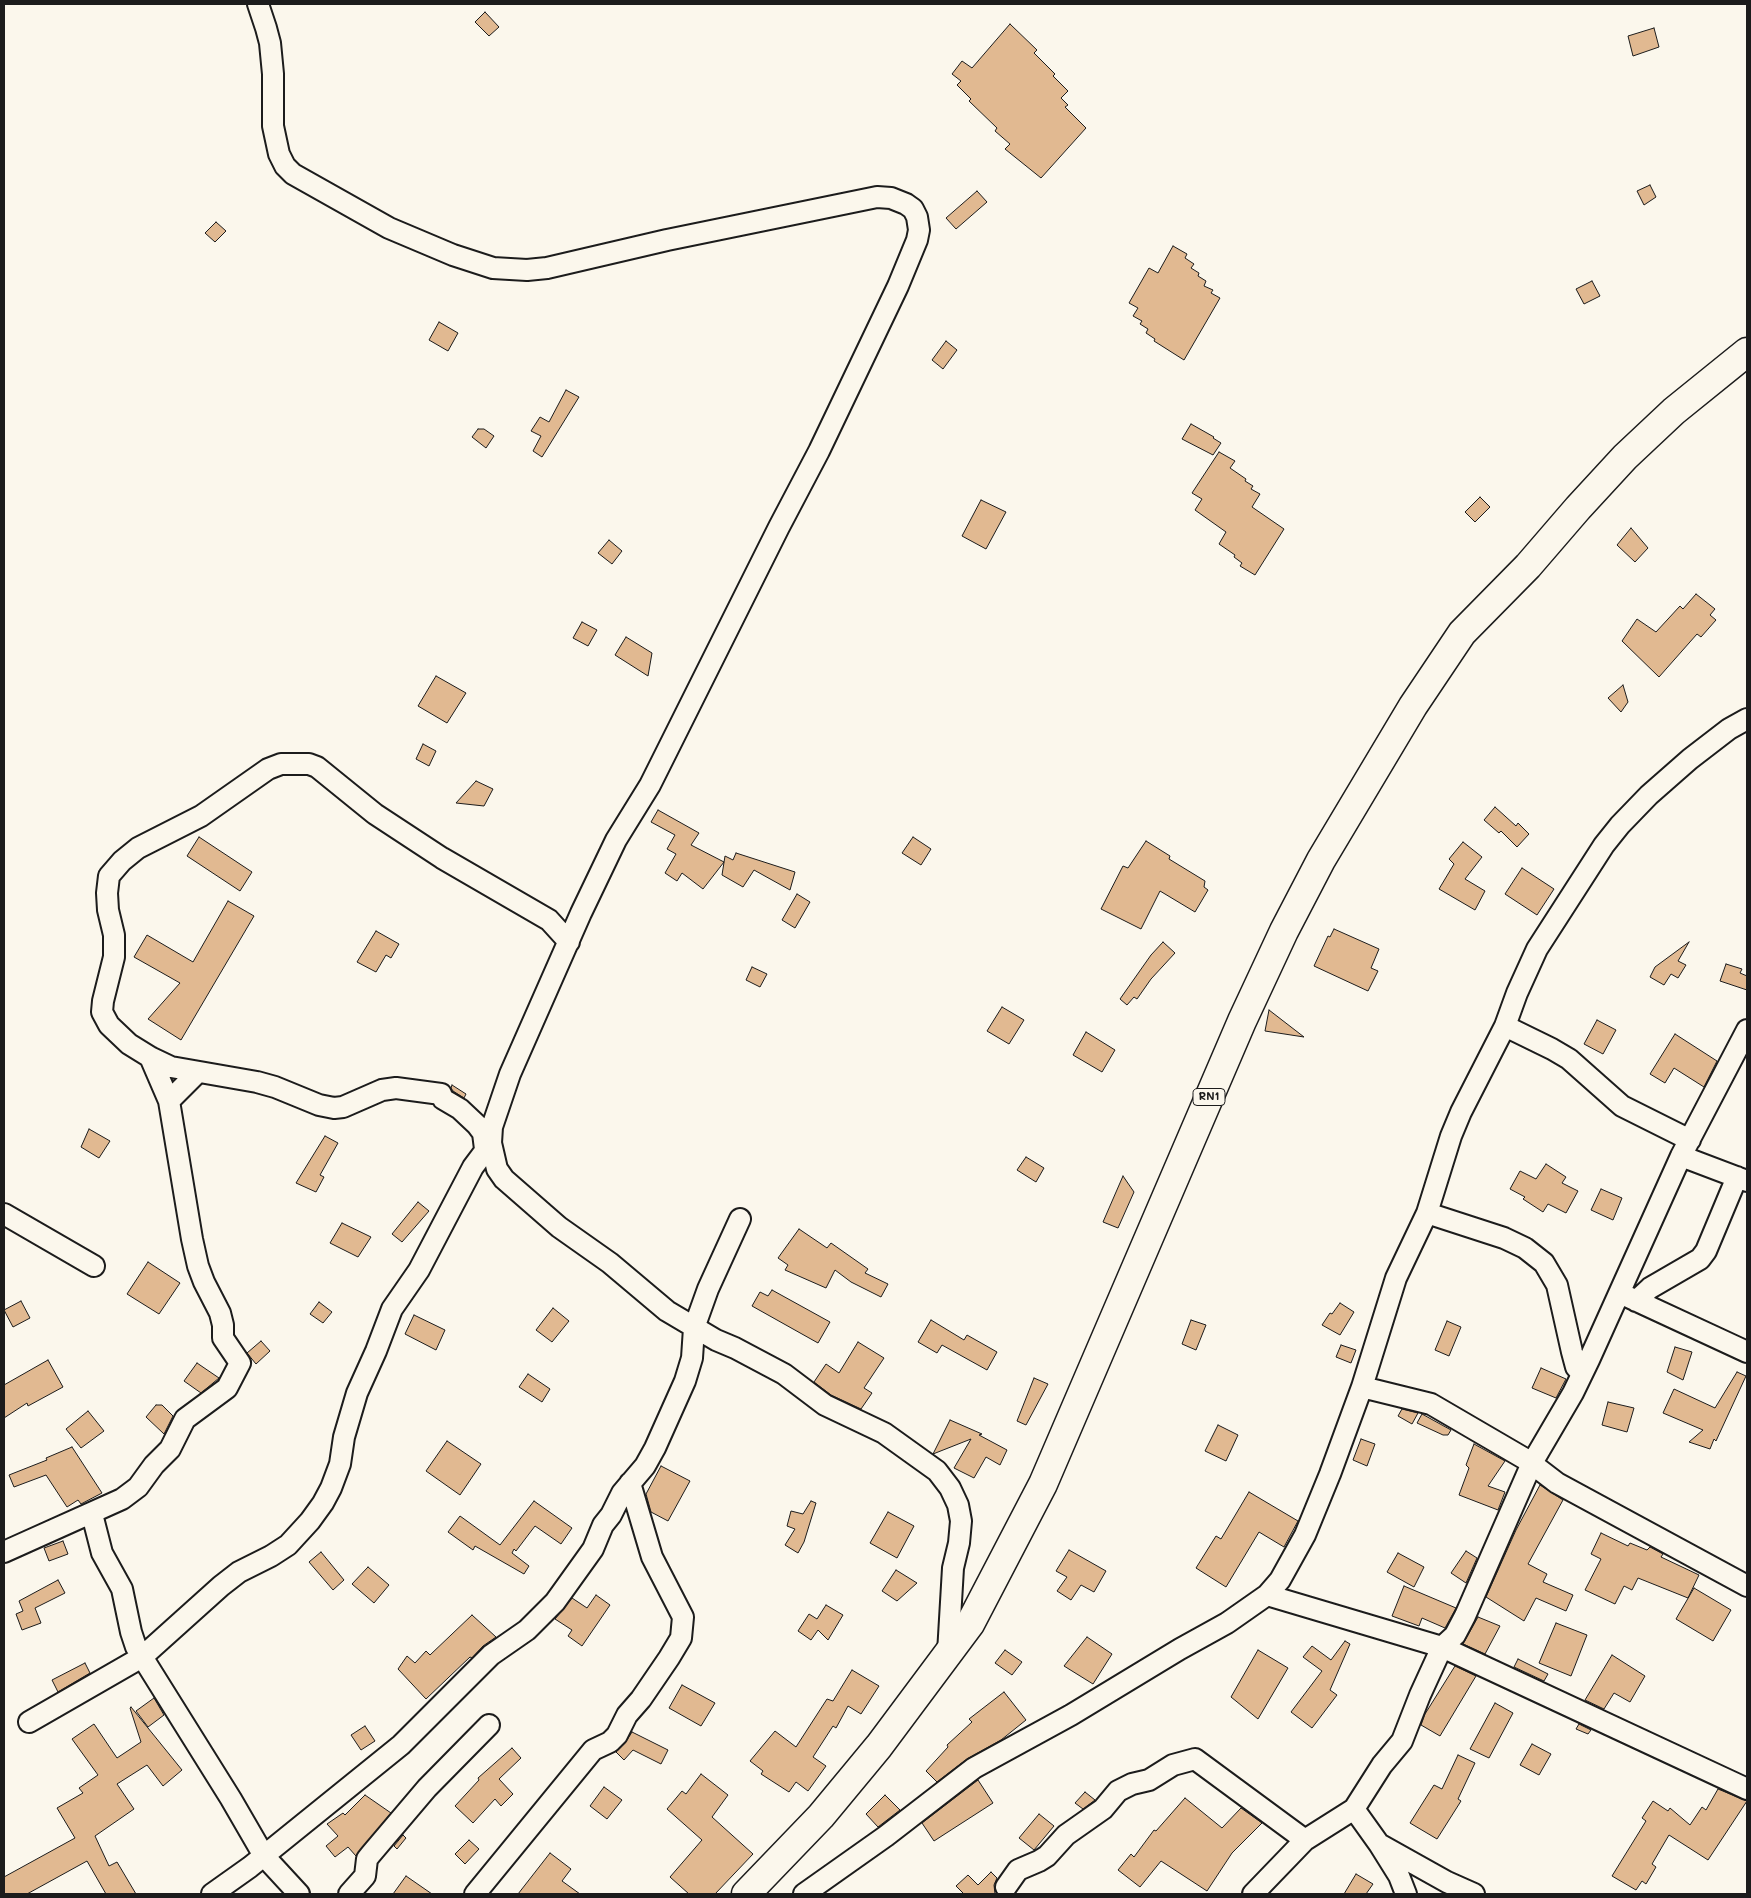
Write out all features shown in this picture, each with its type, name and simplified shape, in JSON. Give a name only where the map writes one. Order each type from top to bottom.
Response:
[{"type":"highway","name":"RN1","points":[[746,1894],[821,1816],[873,1753],[970,1624],[1043,1484],[1211,1093],[1284,931],[1326,851],[1413,706],[1462,633],[1528,566],[1618,464],[1674,411],[1747,352]]},
{"type":"street","points":[[29,1722],[142,1657],[239,1572],[288,1545],[323,1503],[338,1470],[344,1436],[357,1393],[379,1344],[387,1319],[428,1256],[473,1167],[488,1146],[492,1127],[510,1074],[568,942],[616,840],[650,786],[828,434],[898,286],[917,240],[919,230],[913,209],[891,198],[877,197],[667,240],[547,268],[526,270],[493,268],[453,255],[389,228],[293,174],[285,166],[279,154],[273,126],[273,74],[270,43],[258,4]]},
{"type":"street","points":[[804,1894],[886,1836],[974,1768],[1071,1715],[1227,1623],[1267,1595],[1280,1580],[1305,1535],[1330,1474],[1362,1387],[1396,1278],[1426,1212],[1451,1136],[1505,1026],[1517,993],[1537,950],[1604,845],[1620,826],[1649,795],[1690,759],[1729,729],[1747,719]]},
{"type":"street","points":[[568,942],[549,920],[442,858],[375,814],[317,767],[308,764],[281,764],[257,776],[201,816],[138,848],[122,861],[109,876],[108,910],[114,935],[114,957],[102,1012],[109,1026],[129,1044],[171,1067],[257,1082],[319,1105],[334,1108],[343,1107],[382,1090],[396,1088],[441,1094],[443,1099],[460,1109],[483,1133],[497,1169],[504,1180],[559,1227],[610,1263],[668,1311],[694,1328],[784,1374],[824,1405],[884,1433],[937,1471],[950,1488],[958,1505],[961,1521],[953,1568],[948,1654]]},
{"type":"street","points":[[1505,1026],[1569,1059],[1622,1106],[1686,1148],[1742,1179],[1706,1251],[1700,1259],[1650,1288],[1628,1297]]},
{"type":"street","points":[[1253,1894],[1305,1840],[1354,1809],[1382,1765],[1402,1741],[1442,1647],[1447,1640],[1455,1635],[1465,1616],[1532,1464],[1582,1374],[1628,1297],[1686,1148],[1747,1030]]},
{"type":"street","points":[[4,1552],[92,1514],[122,1499],[138,1488],[154,1465],[170,1449],[185,1418],[227,1388],[240,1362],[223,1338],[220,1313],[198,1266],[169,1101],[150,1057]]},
{"type":"street","points":[[169,1101],[198,1072]]},
{"type":"street","points":[[1426,1212],[1504,1238],[1525,1248],[1544,1264],[1557,1285],[1576,1367],[1582,1374]]},
{"type":"street","points":[[4,1214],[94,1266]]},
{"type":"street","points":[[212,1894],[264,1856],[401,1745],[491,1655],[527,1630],[555,1602],[594,1549],[603,1525],[611,1515],[622,1493],[645,1466],[655,1448],[681,1390],[692,1358],[695,1341],[694,1328],[708,1288],[740,1219]]},
{"type":"street","points":[[1628,1297],[1747,1352]]},
{"type":"street","points":[[1362,1387],[1431,1404],[1494,1440],[1532,1464],[1557,1483],[1747,1586]]},
{"type":"street","points":[[475,1894],[593,1750],[610,1742],[617,1735],[627,1715],[641,1699],[681,1638],[683,1617],[652,1557],[630,1483]]},
{"type":"street","points":[[92,1514],[102,1553],[122,1589],[136,1647],[231,1799],[264,1856],[299,1894]]},
{"type":"street","points":[[1267,1595],[1442,1647],[1747,1789]]},
{"type":"street","points":[[348,1894],[365,1876],[366,1866],[371,1854],[427,1788],[489,1726]]},
{"type":"street","points":[[1006,1887],[1018,1870],[1047,1856],[1066,1834],[1103,1809],[1118,1791],[1132,1784],[1149,1780],[1173,1765],[1196,1759],[1305,1840]]},
{"type":"street","points":[[1354,1809],[1399,1876],[1406,1894]]},
{"type":"street","points":[[1379,1844],[1447,1882],[1474,1894]]},
{"type":"building","points":[[485,12],[499,27],[489,36],[475,22]]},
{"type":"building","points":[[1010,24],[1037,50],[1034,53],[1055,74],[1053,76],[1068,91],[1061,98],[1068,105],[1065,107],[1086,128],[1041,178],[1005,149],[1010,144],[995,131],[997,128],[969,101],[971,99],[957,85],[961,81],[952,74],[962,61],[972,68]]},
{"type":"building","points":[[1654,28],[1659,47],[1633,56],[1628,36]]},
{"type":"building","points":[[1650,185],[1656,197],[1644,205],[1637,191]]},
{"type":"building","points":[[977,191],[987,202],[956,229],[946,218]]},
{"type":"building","points":[[216,222],[226,231],[215,242],[205,233]]},
{"type":"building","points":[[1173,246],[1187,254],[1185,258],[1194,264],[1191,268],[1206,281],[1204,286],[1213,290],[1211,293],[1220,298],[1184,360],[1154,341],[1155,339],[1146,333],[1148,329],[1140,324],[1142,321],[1133,316],[1138,308],[1129,303],[1149,268],[1158,273]]},
{"type":"building","points":[[1592,281],[1600,296],[1584,304],[1576,289]]},
{"type":"building","points":[[439,322],[458,333],[448,351],[429,340]]},
{"type":"building","points":[[946,341],[957,350],[943,369],[932,360]]},
{"type":"building","points":[[566,390],[579,397],[542,457],[533,451],[541,436],[531,431],[540,417],[549,422]]},
{"type":"building","points":[[1191,424],[1221,443],[1213,455],[1182,439]]},
{"type":"building","points":[[478,429],[484,429],[494,436],[486,448],[472,437]]},
{"type":"building","points":[[1219,452],[1235,461],[1230,468],[1246,479],[1245,481],[1253,486],[1251,489],[1260,494],[1252,507],[1284,529],[1255,575],[1240,566],[1242,563],[1234,557],[1235,555],[1219,544],[1226,532],[1195,510],[1202,499],[1192,493]]},
{"type":"building","points":[[1480,497],[1490,507],[1475,522],[1465,512]]},
{"type":"building","points":[[981,500],[1006,512],[986,549],[962,536]]},
{"type":"building","points":[[1631,528],[1648,548],[1635,562],[1617,545]]},
{"type":"building","points":[[609,540],[622,551],[612,564],[598,553]]},
{"type":"building","points":[[1696,594],[1715,609],[1710,615],[1716,620],[1701,637],[1697,634],[1659,677],[1622,641],[1637,619],[1656,632],[1680,606],[1683,609]]},
{"type":"building","points":[[582,622],[597,630],[588,646],[573,638]]},
{"type":"building","points":[[626,637],[652,653],[648,676],[615,655]]},
{"type":"building","points":[[436,676],[466,693],[447,723],[418,706]]},
{"type":"building","points":[[1623,685],[1628,702],[1621,712],[1608,698]]},
{"type":"building","points":[[423,744],[436,751],[429,766],[416,759]]},
{"type":"building","points":[[476,781],[493,789],[484,806],[456,803]]},
{"type":"building","points":[[1495,807],[1516,826],[1518,823],[1529,834],[1517,847],[1501,831],[1499,833],[1484,820]]},
{"type":"building","points":[[658,810],[699,833],[691,845],[724,862],[703,889],[682,873],[677,881],[665,873],[676,854],[667,849],[675,835],[651,822]]},
{"type":"building","points":[[199,837],[252,872],[240,891],[187,856]]},
{"type":"building","points":[[913,837],[931,849],[921,865],[902,853]]},
{"type":"building","points":[[1146,841],[1170,856],[1169,859],[1205,881],[1204,887],[1208,890],[1195,912],[1160,891],[1141,929],[1101,909],[1123,866],[1128,868]]},
{"type":"building","points":[[1463,842],[1482,857],[1465,879],[1485,891],[1475,910],[1439,889],[1454,864],[1449,859]]},
{"type":"building","points":[[736,853],[795,872],[790,890],[754,870],[743,887],[722,875],[725,856],[733,860]]},
{"type":"building","points":[[1522,868],[1554,889],[1537,915],[1505,894]]},
{"type":"building","points":[[797,894],[810,902],[795,928],[782,920]]},
{"type":"building","points":[[228,901],[254,916],[181,1040],[148,1019],[180,983],[134,957],[147,935],[193,962]]},
{"type":"building","points":[[1334,929],[1379,949],[1371,968],[1378,971],[1368,991],[1314,966],[1328,936],[1330,937]]},
{"type":"building","points":[[376,931],[399,944],[391,958],[386,955],[376,972],[357,962]]},
{"type":"building","points":[[1163,942],[1175,953],[1151,979],[1137,999],[1134,997],[1127,1005],[1120,999],[1151,955]]},
{"type":"building","points":[[1689,942],[1678,961],[1686,965],[1678,978],[1671,974],[1664,985],[1650,977],[1655,967]]},
{"type":"building","points":[[1726,964],[1742,969],[1740,973],[1747,976],[1747,990],[1720,981]]},
{"type":"building","points":[[752,967],[767,974],[760,987],[746,980]]},
{"type":"building","points":[[1002,1007],[1024,1020],[1009,1044],[987,1031]]},
{"type":"building","points":[[1269,1010],[1304,1037],[1265,1031]]},
{"type":"building","points":[[1597,1020],[1616,1030],[1603,1054],[1584,1044]]},
{"type":"building","points":[[1086,1032],[1115,1050],[1102,1072],[1073,1055]]},
{"type":"building","points":[[1675,1034],[1717,1061],[1704,1087],[1674,1068],[1665,1083],[1650,1074]]},
{"type":"building","points":[[452,1085],[466,1094],[464,1098],[453,1091]]},
{"type":"building","points":[[89,1129],[110,1141],[99,1158],[81,1147]]},
{"type":"building","points":[[325,1136],[338,1143],[320,1175],[324,1177],[316,1192],[296,1183]]},
{"type":"building","points":[[1026,1157],[1044,1168],[1036,1182],[1017,1170]]},
{"type":"building","points":[[1546,1164],[1566,1177],[1562,1183],[1578,1191],[1566,1213],[1548,1204],[1543,1212],[1523,1199],[1525,1197],[1510,1189],[1520,1171],[1536,1179]]},
{"type":"building","points":[[1123,1176],[1134,1192],[1118,1228],[1103,1222]]},
{"type":"building","points":[[1601,1189],[1622,1198],[1613,1220],[1591,1210]]},
{"type":"building","points":[[418,1202],[429,1211],[402,1242],[392,1234]]},
{"type":"building","points":[[342,1223],[371,1237],[358,1257],[330,1243]]},
{"type":"building","points":[[799,1229],[827,1248],[831,1243],[868,1269],[865,1273],[888,1284],[881,1297],[851,1282],[835,1270],[826,1288],[785,1270],[788,1265],[778,1258]]},
{"type":"building","points":[[148,1262],[180,1283],[159,1314],[127,1294]]},
{"type":"building","points":[[772,1290],[830,1322],[818,1343],[752,1306],[760,1292],[768,1296]]},
{"type":"building","points":[[21,1301],[30,1318],[13,1327],[4,1310]]},
{"type":"building","points":[[319,1302],[332,1312],[323,1323],[310,1314]]},
{"type":"building","points":[[1340,1303],[1354,1312],[1340,1335],[1322,1325]]},
{"type":"building","points":[[553,1308],[569,1321],[552,1342],[536,1330]]},
{"type":"building","points":[[414,1315],[445,1330],[436,1350],[405,1334]]},
{"type":"building","points":[[931,1320],[964,1340],[967,1335],[997,1352],[987,1370],[942,1345],[937,1353],[918,1342]]},
{"type":"building","points":[[1191,1320],[1206,1325],[1196,1350],[1182,1344]]},
{"type":"building","points":[[1447,1321],[1461,1327],[1449,1356],[1435,1350]]},
{"type":"building","points":[[261,1341],[270,1351],[256,1364],[247,1353]]},
{"type":"building","points":[[858,1342],[884,1358],[864,1388],[872,1393],[861,1409],[831,1395],[814,1382],[826,1364],[839,1373]]},
{"type":"building","points":[[1341,1345],[1356,1350],[1351,1363],[1336,1357]]},
{"type":"building","points":[[1675,1347],[1692,1352],[1683,1380],[1667,1372]]},
{"type":"building","points":[[48,1360],[63,1387],[28,1406],[27,1403],[4,1418],[4,1385]]},
{"type":"building","points":[[197,1363],[219,1378],[201,1393],[184,1381]]},
{"type":"building","points":[[1541,1368],[1566,1379],[1556,1398],[1532,1388]]},
{"type":"building","points":[[1737,1372],[1746,1376],[1716,1441],[1714,1439],[1710,1449],[1689,1442],[1703,1430],[1663,1413],[1674,1389],[1715,1408]]},
{"type":"building","points":[[528,1374],[550,1389],[542,1402],[519,1387]]},
{"type":"building","points":[[1034,1378],[1048,1384],[1026,1425],[1017,1421]]},
{"type":"building","points":[[1608,1402],[1634,1408],[1627,1432],[1602,1425]]},
{"type":"building","points":[[156,1405],[162,1405],[173,1416],[164,1434],[146,1417]]},
{"type":"building","points":[[1402,1409],[1418,1413],[1412,1424],[1398,1416]]},
{"type":"building","points":[[88,1411],[104,1431],[81,1448],[66,1429]]},
{"type":"building","points":[[1422,1414],[1451,1430],[1448,1435],[1443,1435],[1417,1423]]},
{"type":"building","points":[[950,1420],[982,1434],[979,1435],[1007,1450],[1000,1465],[986,1457],[974,1478],[954,1468],[971,1439],[933,1454]]},
{"type":"building","points":[[1218,1425],[1238,1435],[1226,1461],[1205,1451]]},
{"type":"building","points":[[1361,1439],[1375,1444],[1367,1466],[1353,1460]]},
{"type":"building","points":[[447,1441],[481,1464],[460,1495],[426,1471]]},
{"type":"building","points":[[1474,1444],[1505,1461],[1488,1486],[1505,1492],[1498,1510],[1459,1495],[1469,1468],[1466,1465]]},
{"type":"building","points":[[72,1447],[102,1493],[81,1504],[78,1500],[67,1507],[46,1475],[14,1487],[9,1475],[47,1460],[46,1458]]},
{"type":"building","points":[[661,1466],[690,1481],[668,1521],[651,1512],[646,1494]]},
{"type":"building","points":[[1540,1485],[1563,1500],[1528,1564],[1547,1574],[1543,1582],[1573,1595],[1566,1611],[1536,1598],[1524,1621],[1486,1597],[1516,1530]]},
{"type":"building","points":[[1249,1492],[1298,1521],[1284,1547],[1259,1532],[1226,1587],[1196,1568],[1216,1536],[1221,1539]]},
{"type":"building","points":[[534,1501],[572,1528],[561,1544],[535,1526],[516,1551],[514,1549],[512,1553],[529,1566],[524,1574],[475,1546],[473,1550],[448,1532],[460,1516],[500,1545]]},
{"type":"building","points":[[811,1501],[816,1503],[804,1542],[798,1553],[785,1545],[795,1529],[787,1526],[791,1511],[803,1514]]},
{"type":"building","points":[[888,1512],[914,1526],[897,1558],[870,1543]]},
{"type":"building","points":[[1601,1533],[1628,1546],[1630,1543],[1647,1550],[1650,1547],[1663,1554],[1661,1557],[1699,1575],[1688,1598],[1638,1578],[1632,1590],[1624,1586],[1615,1604],[1585,1590],[1601,1559],[1591,1554]]},
{"type":"building","points":[[63,1541],[68,1554],[49,1561],[44,1548]]},
{"type":"building","points":[[1069,1550],[1106,1571],[1094,1592],[1081,1585],[1071,1600],[1057,1591],[1067,1577],[1056,1571]]},
{"type":"building","points":[[1466,1551],[1477,1558],[1466,1583],[1451,1573]]},
{"type":"building","points":[[321,1552],[344,1580],[333,1590],[309,1562]]},
{"type":"building","points":[[1398,1553],[1424,1567],[1414,1587],[1387,1572]]},
{"type":"building","points":[[368,1567],[389,1585],[374,1603],[352,1584]]},
{"type":"building","points":[[896,1570],[917,1583],[897,1601],[882,1591]]},
{"type":"building","points":[[58,1580],[65,1593],[35,1608],[41,1623],[22,1630],[16,1614],[23,1611],[19,1601]]},
{"type":"building","points":[[1404,1586],[1456,1608],[1445,1628],[1422,1618],[1419,1626],[1392,1616]]},
{"type":"building","points":[[1694,1588],[1731,1610],[1713,1641],[1676,1619]]},
{"type":"building","points":[[596,1595],[610,1605],[582,1646],[568,1636],[572,1630],[555,1619],[572,1598],[587,1608]]},
{"type":"building","points":[[826,1605],[843,1615],[828,1640],[818,1630],[811,1640],[798,1631],[809,1614],[817,1619]]},
{"type":"building","points":[[472,1615],[496,1637],[483,1646],[472,1658],[470,1657],[426,1699],[398,1669],[407,1656],[415,1663],[426,1651],[430,1655]]},
{"type":"building","points":[[1478,1617],[1500,1626],[1485,1654],[1463,1644]]},
{"type":"building","points":[[1556,1623],[1587,1635],[1571,1676],[1539,1663]]},
{"type":"building","points":[[1087,1637],[1112,1654],[1093,1684],[1064,1666]]},
{"type":"building","points":[[1345,1641],[1350,1644],[1330,1690],[1337,1695],[1312,1728],[1291,1712],[1322,1671],[1303,1657],[1312,1646],[1331,1660]]},
{"type":"building","points":[[1005,1650],[1022,1662],[1012,1675],[995,1663]]},
{"type":"building","points":[[1258,1650],[1288,1668],[1258,1719],[1231,1697]]},
{"type":"building","points":[[1612,1655],[1645,1676],[1630,1702],[1614,1693],[1604,1709],[1585,1700]]},
{"type":"building","points":[[1518,1659],[1548,1674],[1544,1681],[1514,1667]]},
{"type":"building","points":[[85,1663],[90,1673],[58,1692],[52,1680]]},
{"type":"building","points":[[1455,1666],[1476,1676],[1440,1736],[1421,1725],[1425,1714]]},
{"type":"building","points":[[852,1670],[879,1686],[861,1714],[848,1706],[836,1728],[833,1726],[813,1757],[826,1766],[808,1791],[796,1782],[789,1792],[761,1774],[763,1771],[750,1761],[775,1731],[796,1747],[827,1699],[833,1701]]},
{"type":"building","points":[[682,1685],[715,1703],[701,1726],[669,1708]]},
{"type":"building","points":[[1004,1692],[1026,1720],[1001,1740],[967,1759],[937,1782],[926,1771],[948,1747],[947,1745],[972,1722],[969,1719]]},
{"type":"building","points":[[154,1698],[164,1715],[148,1727],[136,1711]]},
{"type":"building","points":[[1495,1703],[1513,1713],[1489,1758],[1470,1749]]},
{"type":"building","points":[[131,1707],[182,1770],[163,1786],[147,1765],[117,1784],[134,1809],[95,1836],[109,1866],[117,1862],[136,1894],[106,1894],[87,1861],[27,1894],[4,1894],[4,1877],[75,1838],[57,1808],[83,1793],[79,1788],[98,1775],[72,1739],[94,1724],[117,1758],[141,1742]]},
{"type":"building","points":[[1579,1724],[1591,1730],[1588,1734],[1576,1729]]},
{"type":"building","points":[[365,1726],[375,1741],[361,1750],[351,1735]]},
{"type":"building","points":[[632,1732],[668,1750],[661,1764],[633,1750],[624,1760],[616,1752]]},
{"type":"building","points":[[1532,1744],[1551,1754],[1539,1775],[1520,1765]]},
{"type":"building","points":[[512,1748],[521,1758],[499,1779],[513,1794],[501,1806],[495,1799],[473,1823],[455,1806],[479,1780],[478,1778]]},
{"type":"building","points":[[1458,1755],[1475,1763],[1458,1799],[1461,1801],[1437,1839],[1410,1823],[1434,1785],[1442,1789]]},
{"type":"building","points":[[701,1774],[728,1795],[712,1817],[753,1854],[715,1894],[689,1894],[670,1877],[702,1840],[667,1809],[682,1791],[686,1794]]},
{"type":"building","points":[[978,1780],[993,1803],[934,1841],[922,1823]]},
{"type":"building","points":[[604,1787],[622,1800],[607,1819],[590,1806]]},
{"type":"building","points":[[1718,1789],[1747,1801],[1708,1860],[1669,1835],[1652,1864],[1656,1867],[1646,1884],[1642,1881],[1636,1890],[1612,1876],[1646,1821],[1642,1818],[1653,1801],[1668,1811],[1670,1808],[1690,1825],[1702,1807],[1706,1810]]},
{"type":"building","points":[[1085,1792],[1095,1800],[1083,1809],[1075,1803]]},
{"type":"building","points":[[365,1795],[391,1813],[356,1856],[348,1847],[335,1857],[326,1846],[338,1836],[327,1824],[343,1813],[345,1815]]},
{"type":"building","points":[[885,1795],[900,1810],[878,1827],[866,1814]]},
{"type":"building","points":[[1185,1798],[1222,1828],[1241,1808],[1262,1823],[1232,1853],[1207,1891],[1161,1861],[1140,1887],[1118,1870],[1131,1854],[1134,1857],[1154,1830],[1156,1831]]},
{"type":"building","points":[[1039,1814],[1054,1826],[1034,1850],[1019,1838]]},
{"type":"building","points":[[403,1835],[406,1838],[397,1849],[394,1846]]},
{"type":"building","points":[[469,1840],[479,1849],[465,1864],[455,1854]]},
{"type":"building","points":[[550,1853],[571,1869],[562,1881],[580,1894],[518,1894]]},
{"type":"building","points":[[991,1872],[997,1878],[994,1885],[995,1894],[964,1894],[956,1886],[968,1875],[978,1885]]},
{"type":"building","points":[[1356,1874],[1373,1884],[1366,1894],[1344,1894]]},
{"type":"building","points":[[406,1876],[432,1894],[393,1894]]}]
